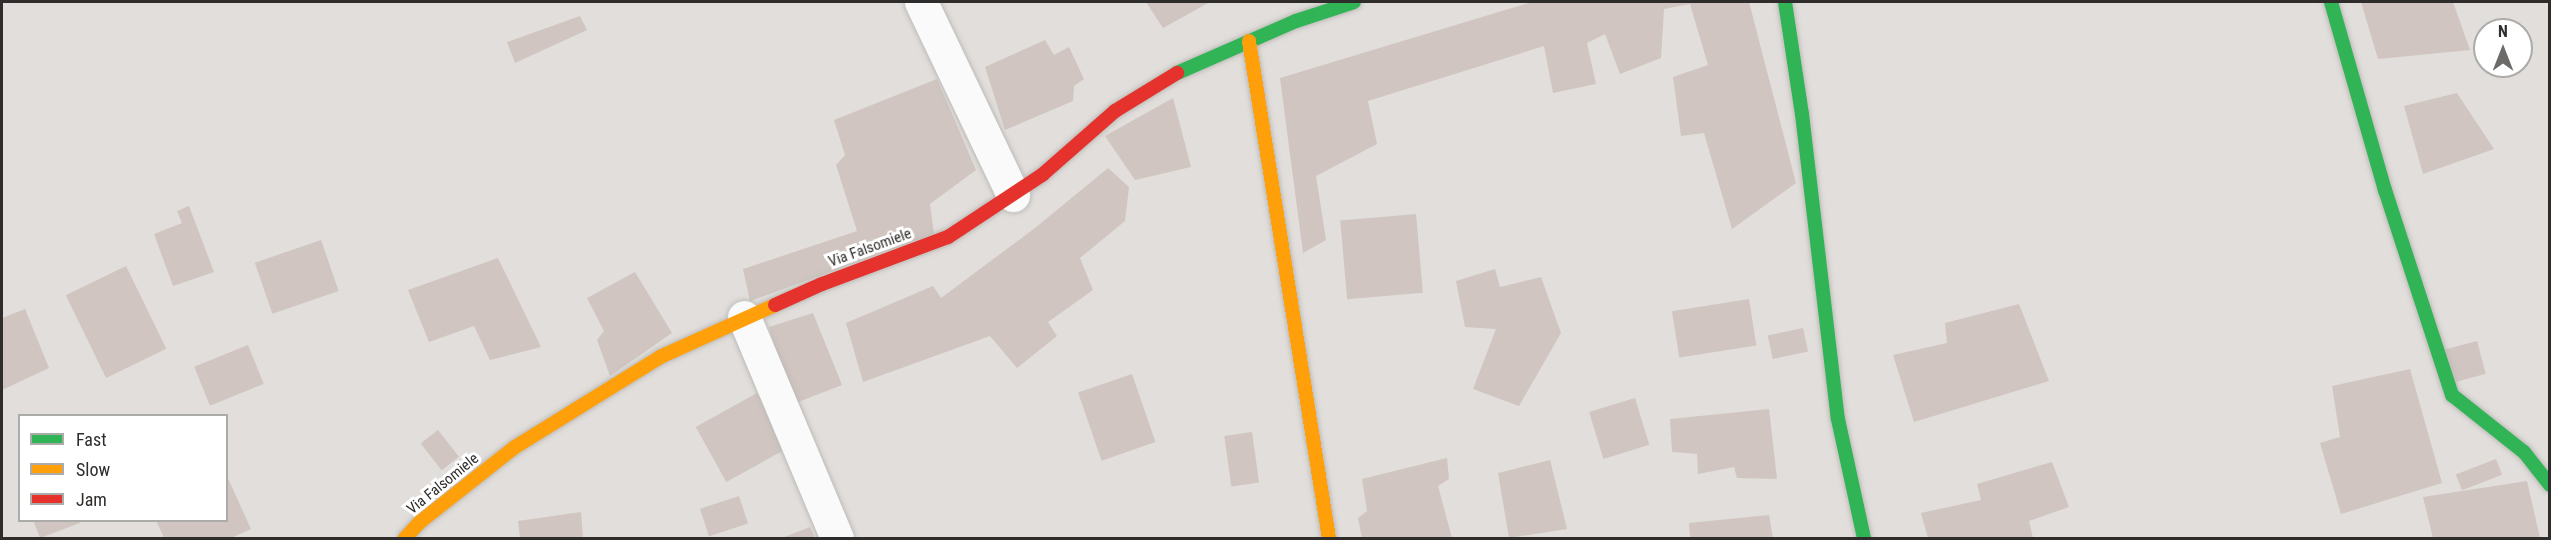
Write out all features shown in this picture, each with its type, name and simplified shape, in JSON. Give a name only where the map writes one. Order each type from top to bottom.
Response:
[{"type":"street","points":[[921,2],[1013,195]]},
{"type":"street","name":"Via Falsomiele","points":[[405,538],[420,522],[515,447],[660,357],[744,317],[822,284],[948,237],[1042,175],[1115,111],[1179,72],[1249,41],[1354,2]]},
{"type":"street","points":[[1785,2],[1802,114],[1838,419],[1864,538]]},
{"type":"street","points":[[2331,2],[2385,190],[2452,395],[2524,452],[2550,485]]},
{"type":"street","points":[[1249,41],[1329,538]]},
{"type":"street","points":[[744,317],[837,538]]},
{"type":"building","points":[[1146,2],[1210,2],[1163,28]]},
{"type":"building","points":[[1532,2],[1749,2],[1796,183],[1732,229],[1704,133],[1681,136],[1673,77],[1708,65],[1690,4],[1664,9],[1661,58],[1620,74],[1605,34],[1587,43],[1596,84],[1553,93],[1544,46],[1368,101],[1377,144],[1316,176],[1326,240],[1303,253],[1280,78]]},
{"type":"building","points":[[2361,2],[2453,2],[2470,50],[2378,59]]},
{"type":"building","points":[[580,16],[587,30],[515,63],[507,42]]},
{"type":"building","points":[[1045,40],[1054,55],[1069,47],[1084,79],[1074,86],[1073,101],[1005,130],[985,67]]},
{"type":"building","points":[[937,79],[976,170],[930,204],[934,234],[750,301],[743,269],[857,231],[836,165],[845,155],[834,120]]},
{"type":"building","points":[[2457,93],[2494,149],[2423,174],[2404,106]]},
{"type":"building","points":[[1173,98],[1191,167],[1135,180],[1105,136]]},
{"type":"building","points":[[1108,168],[1129,187],[1125,221],[1080,258],[1093,290],[1048,322],[1057,336],[1017,368],[990,336],[863,382],[846,323],[933,286],[941,298],[1035,228]]},
{"type":"building","points":[[189,206],[214,272],[173,286],[154,234],[182,223],[177,211]]},
{"type":"building","points":[[1416,214],[1423,293],[1347,299],[1340,221]]},
{"type":"building","points":[[321,240],[339,291],[272,314],[255,263]]},
{"type":"building","points":[[498,258],[541,347],[490,360],[474,326],[429,342],[408,290]]},
{"type":"building","points":[[126,266],[166,349],[106,378],[66,295]]},
{"type":"building","points":[[1495,269],[1500,287],[1541,277],[1561,333],[1519,406],[1473,389],[1496,329],[1465,327],[1456,281]]},
{"type":"building","points":[[635,272],[672,333],[610,376],[597,340],[604,331],[587,298]]},
{"type":"building","points":[[1749,299],[1756,345],[1679,358],[1672,311]]},
{"type":"building","points":[[2019,304],[2049,381],[1914,422],[1893,355],[1947,343],[1945,323]]},
{"type":"building","points":[[25,309],[49,368],[2,390],[2,318]]},
{"type":"building","points":[[813,313],[842,385],[793,404],[769,327]]},
{"type":"building","points":[[1803,328],[1808,351],[1773,359],[1768,335]]},
{"type":"building","points":[[2477,341],[2486,374],[2451,383],[2442,350]]},
{"type":"building","points":[[248,345],[264,384],[210,406],[194,367]]},
{"type":"building","points":[[2410,369],[2442,483],[2341,514],[2320,443],[2340,437],[2332,386]]},
{"type":"building","points":[[1132,374],[1155,442],[1102,461],[1078,393]]},
{"type":"building","points":[[757,393],[788,448],[726,482],[696,427]]},
{"type":"building","points":[[1635,398],[1649,445],[1603,459],[1589,412]]},
{"type":"building","points":[[1769,409],[1777,479],[1737,478],[1734,467],[1698,474],[1697,454],[1672,452],[1670,419]]},
{"type":"building","points":[[438,430],[459,457],[442,470],[421,444]]},
{"type":"building","points":[[1252,432],[1259,483],[1231,486],[1224,436]]},
{"type":"building","points":[[1447,458],[1449,479],[1438,486],[1452,538],[1362,538],[1358,518],[1367,511],[1362,479]]},
{"type":"building","points":[[2496,459],[2502,475],[2462,490],[2456,474]]},
{"type":"building","points":[[1550,460],[1567,529],[1509,538],[1498,473]]},
{"type":"building","points":[[2052,462],[2069,507],[2029,521],[2033,538],[1928,538],[1921,513],[1981,500],[1977,484]]},
{"type":"building","points":[[228,478],[251,529],[231,538],[164,538],[157,522],[228,522]]},
{"type":"building","points":[[2527,481],[2540,538],[2433,538],[2423,497]]},
{"type":"building","points":[[739,496],[748,524],[709,536],[700,509]]},
{"type":"building","points":[[581,512],[583,538],[520,538],[518,521]]},
{"type":"building","points":[[1769,515],[1773,538],[1690,538],[1689,523]]},
{"type":"building","points":[[34,522],[80,523],[40,538]]},
{"type":"building","points":[[810,527],[815,538],[782,538]]},
{"type":"traffic: fast","points":[[1177,73],[1296,21],[1354,2]]},
{"type":"traffic: fast","points":[[1785,2],[1802,114],[1838,419],[1864,538]]},
{"type":"traffic: fast","points":[[2331,2],[2385,190],[2452,395],[2524,452],[2550,485]]},
{"type":"traffic: slow","points":[[1249,41],[1329,538]]},
{"type":"traffic: slow","points":[[405,538],[420,522],[515,447],[660,357],[775,305]]},
{"type":"traffic: jam","points":[[775,305],[822,284],[948,237],[1042,175],[1115,111],[1177,73]]}]
